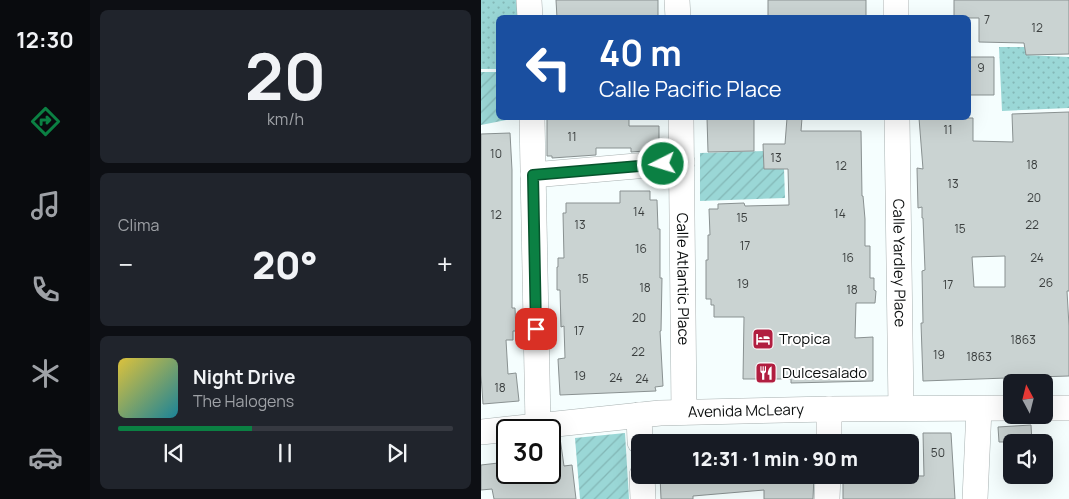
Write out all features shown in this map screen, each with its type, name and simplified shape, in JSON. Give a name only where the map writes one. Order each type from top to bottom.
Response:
[{"type":"street","points":[[529,0],[530,15]]},
{"type":"street","points":[[677,0],[678,15]]},
{"type":"street","points":[[896,0],[896,15]]},
{"type":"street","points":[[532,120],[538,419]]},
{"type":"street","name":"Calle Atlantic Place","points":[[681,120],[684,412]]},
{"type":"street","name":"Calle Yardley Place","points":[[897,120],[901,408]]},
{"type":"street","points":[[533,175],[682,162]]},
{"type":"street","name":"Avenida McLeary","points":[[561,423],[684,412],[1003,408]]},
{"type":"street","points":[[1053,408],[1069,408]]},
{"type":"street","points":[[829,409],[829,434]]},
{"type":"street","points":[[975,499],[979,409]]},
{"type":"street","points":[[639,415],[640,434]]},
{"type":"street","name":"Avenida McLeary","points":[[481,432],[496,430]]},
{"type":"street","points":[[642,484],[643,499]]},
{"type":"street","points":[[827,499],[828,484]]},
{"type":"shaded area","points":[[481,0],[518,0],[518,15],[496,15],[496,69],[481,69]]},
{"type":"shaded area","points":[[999,47],[1025,47],[1026,55],[1069,57],[1069,108],[1002,111]]},
{"type":"shaded area","points":[[481,72],[496,72],[496,120],[507,120],[481,125]]},
{"type":"shaded area","points":[[764,151],[764,169],[784,169],[785,198],[700,201],[700,153]]},
{"type":"shaded area","points":[[625,433],[629,499],[580,499],[575,438]]},
{"type":"building","points":[[556,0],[658,0],[658,15],[557,15]]},
{"type":"building","points":[[768,0],[866,0],[866,15],[768,15]]},
{"type":"building","points":[[954,0],[1069,0],[1069,54],[1026,55],[1024,43],[979,42],[979,18],[971,18],[971,15],[954,15]]},
{"type":"building","points":[[971,57],[994,57],[994,95],[971,95]]},
{"type":"building","points":[[1069,112],[1069,291],[1067,291],[1069,376],[1053,376],[1053,374],[1003,374],[1003,378],[923,381],[921,323],[923,323],[922,271],[925,270],[922,207],[918,208],[917,168],[923,169],[919,120],[971,120],[973,118],[973,141],[1013,142],[1012,114]],"holes":[[[1005,256],[1005,287],[974,287],[972,257]]]},
{"type":"building","points":[[547,120],[629,120],[629,126],[659,126],[659,150],[631,152],[631,148],[596,148],[596,155],[552,158],[552,156],[547,156]]},
{"type":"building","points":[[707,120],[754,120],[754,151],[708,152]]},
{"type":"building","points":[[787,120],[802,120],[801,131],[861,131],[865,246],[870,246],[870,278],[874,278],[874,290],[876,291],[875,303],[856,303],[855,338],[873,337],[873,381],[791,383],[791,379],[743,379],[744,317],[714,317],[714,305],[711,305],[711,299],[706,299],[706,260],[708,260],[708,235],[710,235],[709,209],[718,209],[718,204],[744,203],[745,206],[789,205],[788,169],[764,169],[763,144],[785,144]]},
{"type":"building","points":[[510,133],[512,170],[512,308],[515,308],[516,331],[513,331],[513,340],[506,340],[508,374],[516,373],[519,401],[483,404],[481,375],[481,134]]},
{"type":"building","points":[[620,191],[650,191],[650,200],[657,200],[658,229],[660,229],[660,278],[662,278],[660,331],[663,386],[655,387],[656,391],[560,395],[558,359],[565,358],[564,326],[561,327],[560,290],[557,290],[557,267],[558,258],[564,258],[563,213],[566,213],[566,203],[620,203]]},
{"type":"building","points":[[1031,425],[1032,434],[1003,434],[1003,442],[999,442],[998,427]]},
{"type":"building","points":[[923,433],[951,433],[955,499],[843,499],[843,484],[919,484],[919,476],[924,476]]},
{"type":"building","points":[[561,445],[564,466],[572,465],[576,499],[494,499],[492,489],[481,490],[481,465],[496,463],[496,484],[561,484]]},
{"type":"building","points":[[660,484],[814,484],[813,499],[764,499],[764,490],[693,496],[693,499],[661,499]]},
{"type":"place","name":"Tropica","points":[[763,339]]},
{"type":"place","name":"Dulcesalado","points":[[766,373]]},
{"type":"route","points":[[536,329],[533,175],[663,164]]}]
